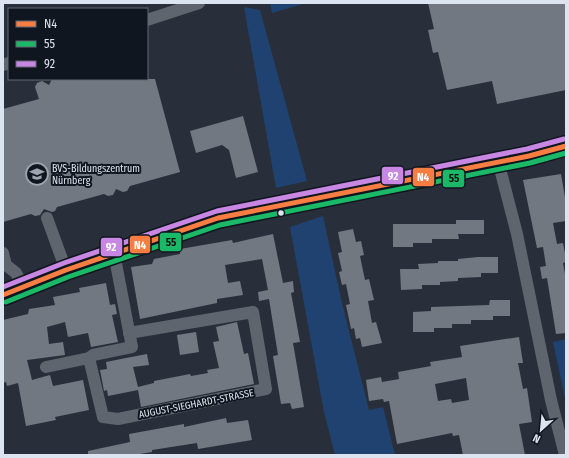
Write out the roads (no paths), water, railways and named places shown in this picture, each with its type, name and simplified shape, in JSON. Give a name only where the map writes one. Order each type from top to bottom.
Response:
[{"type":"street","points":[[150,18],[166,3]]},
{"type":"street","points":[[150,18],[199,3]]},
{"type":"street","points":[[3,296],[66,270],[218,218],[529,156],[566,146]]},
{"type":"street","points":[[498,161],[517,234],[551,400],[565,455]]},
{"type":"street","points":[[47,218],[66,270]]},
{"type":"street","points":[[3,253],[6,266],[16,273],[24,288]]},
{"type":"street","points":[[46,367],[132,347],[114,253]]},
{"type":"street","name":"AUGUST-SIEGHARDT-STRASSE","points":[[89,358],[103,417],[118,419],[266,389],[253,312],[129,333]]},
{"type":"place","name":"BVS-Bildungszentrum Nürnberg","points":[[37,174]]}]
